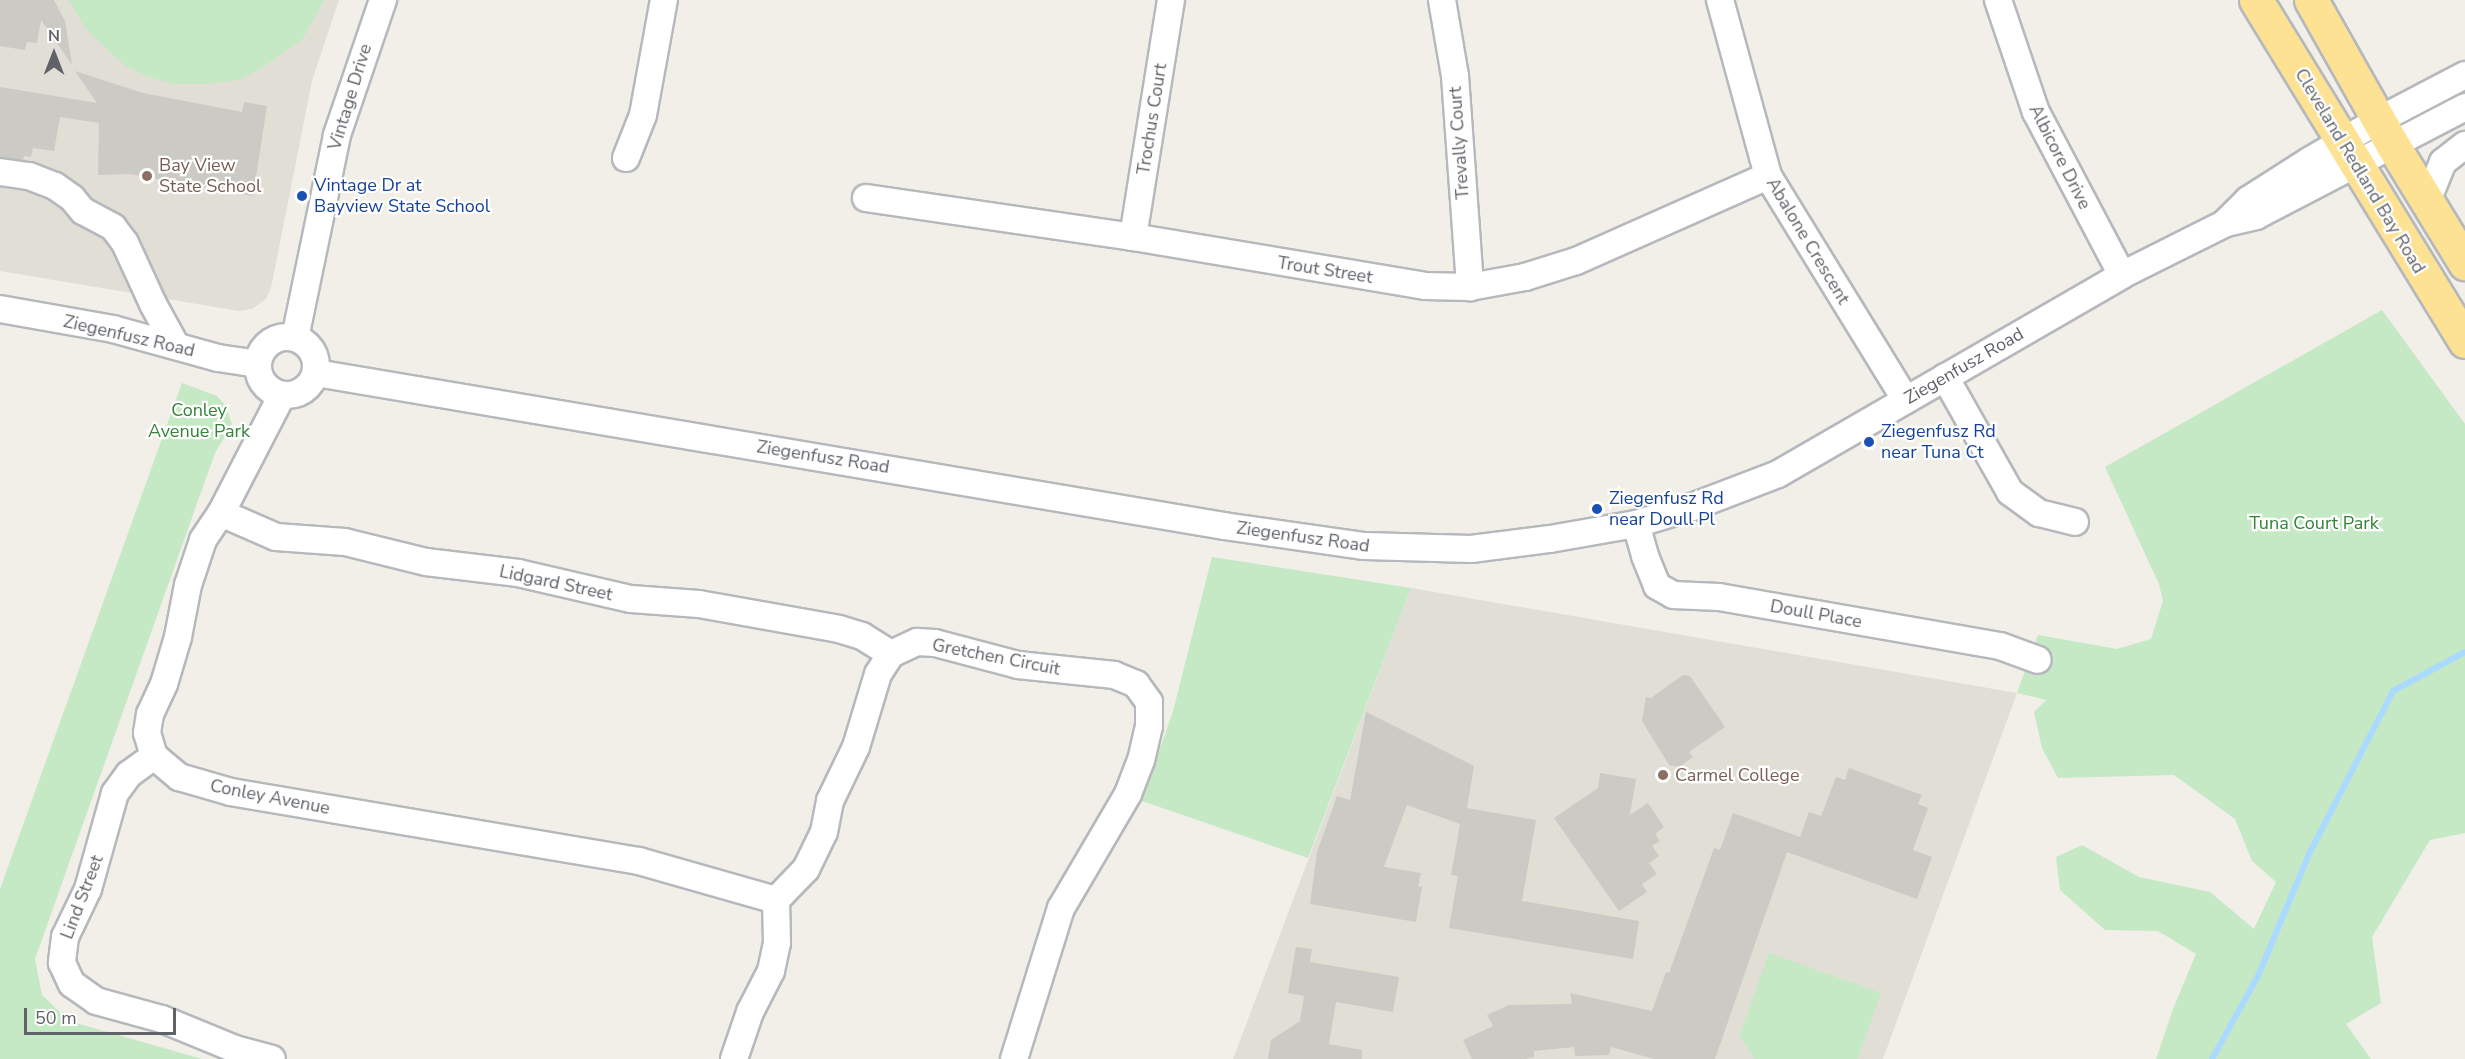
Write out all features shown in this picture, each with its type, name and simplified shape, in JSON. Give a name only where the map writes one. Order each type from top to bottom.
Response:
[{"type":"highway","name":"Cleveland Redland Bay Road","points":[[2256,0],[2465,341]]},
{"type":"highway","points":[[2311,0],[2385,132],[2465,263]]},
{"type":"street","name":"Vintage Drive","points":[[295,338],[337,135],[383,0]]},
{"type":"street","points":[[626,158],[643,115],[664,0]]},
{"type":"street","name":"Trochus Court","points":[[1133,237],[1171,0]]},
{"type":"street","name":"Trevally Court","points":[[1442,0],[1455,76],[1470,286]]},
{"type":"street","name":"Abalone Crescent","points":[[1720,0],[1768,176],[1906,400]]},
{"type":"street","name":"Albicore Drive","points":[[1998,0],[2036,112],[2122,275]]},
{"type":"street","points":[[2385,132],[2465,75]]},
{"type":"street","points":[[2385,132],[2465,107]]},
{"type":"street","name":"Ziegenfusz Road","points":[[316,373],[1224,526],[1365,546],[1471,549],[1636,524],[1692,507],[1778,474],[2122,275],[2226,223],[2248,200],[2349,153],[2385,132]]},
{"type":"street","points":[[2427,201],[2443,162],[2465,145]]},
{"type":"street","points":[[0,172],[29,176],[55,186],[72,198],[83,211],[113,227],[125,243],[153,304],[176,346]]},
{"type":"street","name":"Trout Street","points":[[866,198],[1133,237],[1425,286],[1470,286],[1525,277],[1576,261],[1768,176]]},
{"type":"street","name":"Ziegenfusz Road","points":[[0,309],[112,329],[218,357],[258,364]]},
{"type":"street","points":[[278,338],[295,338],[304,342],[313,352],[316,373],[304,389],[295,394],[282,395],[265,386],[260,377],[258,364],[260,354],[269,343],[278,338]]},
{"type":"street","points":[[1945,377],[2010,492],[2039,513],[2074,522]]},
{"type":"street","points":[[154,756],[147,733],[150,714],[164,684],[178,637],[188,585],[199,551],[282,395]]},
{"type":"street","name":"Lidgard Street","points":[[221,513],[276,537],[345,542],[426,562],[518,573],[631,599],[699,604],[839,629],[862,636],[891,654]]},
{"type":"street","name":"Doull Place","points":[[1636,524],[1644,556],[1657,586],[1673,595],[1719,597],[2000,645],[2038,660]]},
{"type":"street","name":"Gretchen Circuit","points":[[891,654],[917,642],[935,643],[1017,665],[1114,675],[1136,684],[1149,702],[1149,726],[1138,768],[1128,794],[1061,908],[1014,1059]]},
{"type":"street","points":[[734,1059],[750,1012],[771,971],[777,943],[776,900],[806,869],[824,832],[830,801],[856,747],[878,674],[891,654]]},
{"type":"street","name":"Conley Avenue","points":[[154,756],[179,777],[231,792],[639,861],[776,900]]},
{"type":"street","name":"Lind Street","points":[[154,756],[129,774],[115,793],[88,889],[64,937],[62,963],[72,984],[96,1001],[162,1019],[236,1049],[272,1059]]},
{"type":"shaded area","name":"Bay View State School","points":[[0,0],[339,0],[312,81],[271,288],[266,299],[252,309],[239,311],[0,271]]},
{"type":"shaded area","name":"Carmel College","points":[[1411,588],[2017,693],[1883,1059],[1233,1059]]},
{"type":"green space","points":[[69,0],[324,0],[302,40],[263,67],[238,80],[205,84],[174,84],[149,77],[124,65],[85,28]]},
{"type":"green space","name":"Tuna Court Park","points":[[2382,310],[2465,424],[2465,833],[2430,840],[2372,937],[2381,1003],[2346,1024],[2371,1059],[2156,1059],[2173,1009],[2196,954],[2158,931],[2105,930],[2060,890],[2056,857],[2082,845],[2139,877],[2210,892],[2254,929],[2276,882],[2252,861],[2235,819],[2174,775],[2058,778],[2042,748],[2034,712],[2046,700],[2017,693],[2038,635],[2117,649],[2151,639],[2163,601],[2159,584],[2105,467]]},
{"type":"green space","name":"Conley Avenue Park","points":[[182,383],[217,396],[225,405],[232,424],[215,453],[35,959],[42,995],[69,1021],[202,1059],[0,1059],[0,889]]},
{"type":"green space","points":[[1212,557],[1411,588],[1308,858],[1142,801],[1173,711]]},
{"type":"green space","points":[[1769,953],[1881,993],[1858,1059],[1755,1059],[1739,1036]]},
{"type":"building","points":[[0,0],[54,0],[65,21],[72,65],[41,20],[37,43],[27,42],[25,50],[0,46]]},
{"type":"building","points":[[75,71],[143,93],[242,112],[244,102],[267,106],[253,196],[130,174],[98,175],[99,123],[60,117],[54,151],[33,148],[31,157],[24,156],[23,160],[0,157],[0,87],[97,103]]},
{"type":"building","points":[[1683,675],[1690,676],[1725,727],[1689,752],[1693,757],[1679,767],[1669,765],[1642,721],[1646,697],[1651,698]]},
{"type":"building","points":[[1366,712],[1474,766],[1467,808],[1536,820],[1522,901],[1639,921],[1633,959],[1449,928],[1458,876],[1451,875],[1460,824],[1407,805],[1384,867],[1421,873],[1418,886],[1422,887],[1416,922],[1310,904],[1317,852],[1337,796],[1350,800]]},
{"type":"building","points":[[1849,768],[1922,795],[1918,804],[1928,808],[1913,850],[1932,857],[1917,899],[1787,852],[1715,1059],[1654,1059],[1611,1047],[1609,1055],[1575,1056],[1574,1047],[1534,1051],[1534,1057],[1525,1059],[1472,1059],[1463,1040],[1493,1026],[1487,1015],[1509,1005],[1572,1004],[1570,993],[1652,1011],[1666,972],[1669,973],[1714,848],[1720,850],[1733,813],[1800,837],[1809,812],[1821,816],[1836,777],[1845,780]]},
{"type":"building","points":[[1600,773],[1636,779],[1630,815],[1648,803],[1664,827],[1655,834],[1660,841],[1652,846],[1659,856],[1649,863],[1657,874],[1642,884],[1647,892],[1619,911],[1554,818],[1598,788]]},
{"type":"building","points":[[1296,947],[1312,949],[1310,962],[1399,977],[1393,1012],[1336,1002],[1329,1044],[1362,1050],[1362,1059],[1268,1059],[1271,1040],[1300,1021],[1304,996],[1288,993]]},
{"type":"waterway","points":[[2212,1059],[2258,976],[2309,854],[2393,691],[2465,652]]},
{"type":"place","name":"Bay View State School","points":[[147,176]]},
{"type":"place","name":"Vintage Dr at Bayview State School","points":[[302,196]]},
{"type":"place","name":"Ziegenfusz Rd near Tuna Ct","points":[[1869,442]]},
{"type":"place","name":"Ziegenfusz Rd near Doull Pl","points":[[1597,509]]},
{"type":"place","name":"Carmel College","points":[[1663,775]]}]
